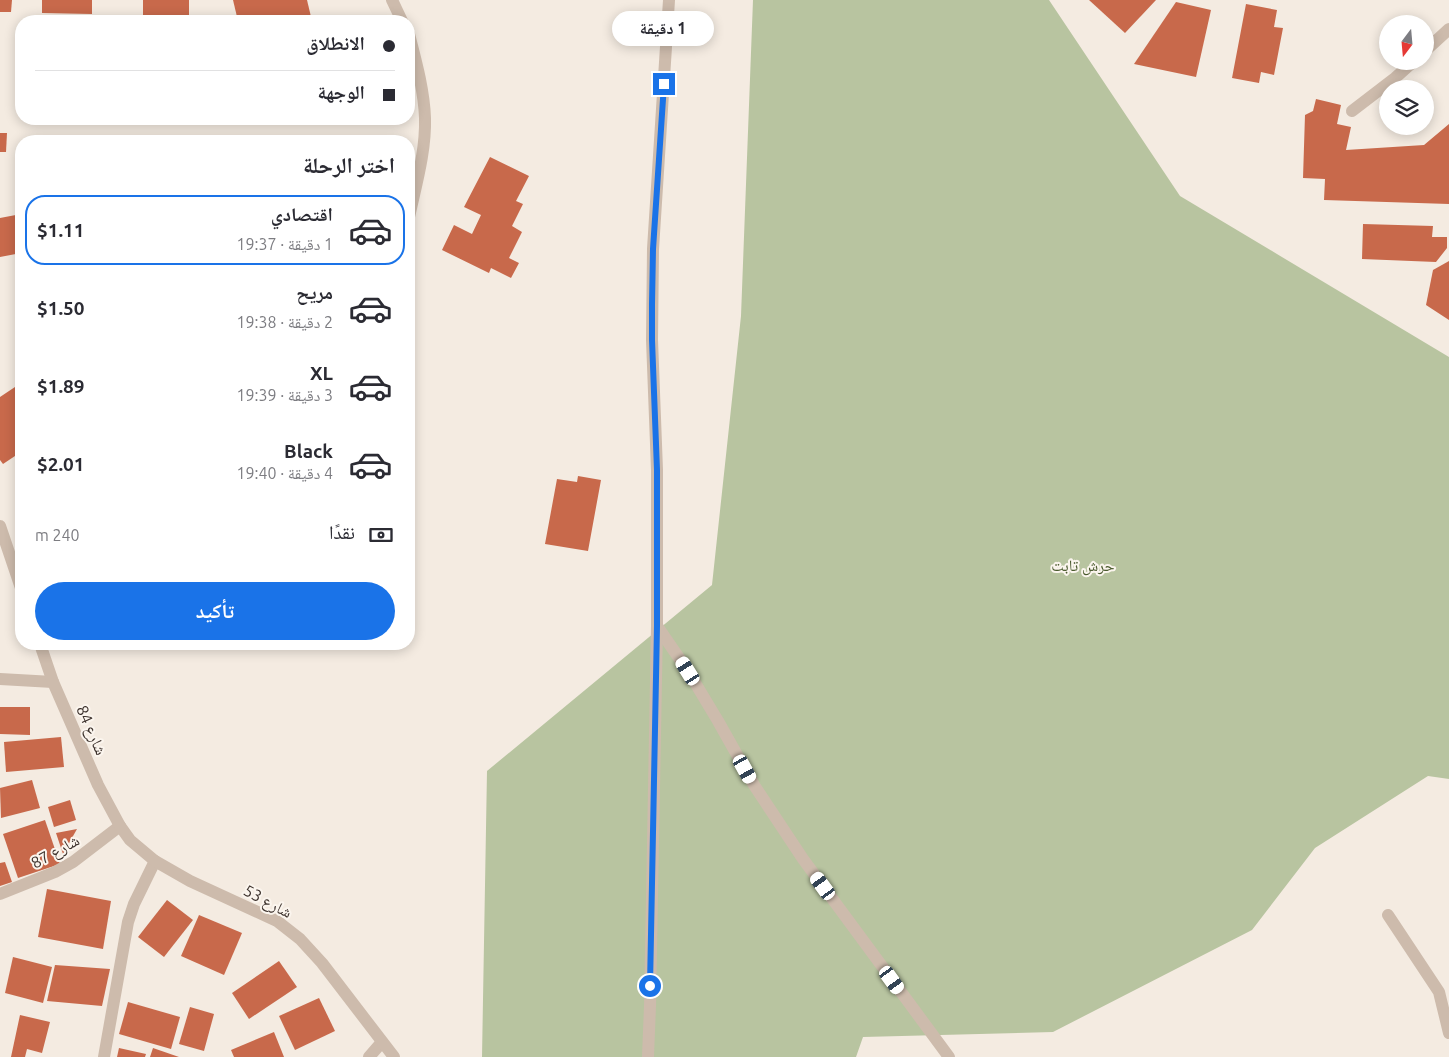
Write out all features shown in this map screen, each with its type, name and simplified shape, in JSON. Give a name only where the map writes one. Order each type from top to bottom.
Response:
[{"type":"street","points":[[392,0],[399,15]]},
{"type":"street","points":[[648,1057],[657,626],[657,470],[652,340],[653,249],[669,0]]},
{"type":"street","points":[[1434,43],[1449,29]]},
{"type":"street","points":[[415,58],[425,119],[415,192]]},
{"type":"street","points":[[1352,111],[1404,70]]},
{"type":"street","points":[[0,526],[15,557]]},
{"type":"street","points":[[657,626],[684,664],[754,785],[803,859],[949,1057]]},
{"type":"street","name":"شارع 84","points":[[42,650],[53,682],[98,785],[120,826]]},
{"type":"street","points":[[0,679],[53,682]]},
{"type":"street","name":"شارع 53","points":[[120,826],[130,840],[155,861],[190,881],[277,921],[300,939],[322,963],[394,1057]]},
{"type":"street","name":"شارع 87","points":[[0,894],[55,872],[73,862],[120,826]]},
{"type":"street","points":[[104,1057],[128,922],[134,904],[155,861]]},
{"type":"street","points":[[1388,915],[1439,992],[1449,1033]]},
{"type":"street","points":[[369,1057],[382,1042]]},
{"type":"green space","name":"حرش تابت","points":[[753,0],[1049,0],[1180,196],[1449,357],[1449,779],[1428,776],[1315,848],[1252,930],[1053,1032],[863,1037],[856,1057],[482,1057],[487,771],[712,585],[741,316]]},
{"type":"building","points":[[0,0],[12,0],[11,12],[0,12]]},
{"type":"building","points":[[42,0],[92,0],[92,14],[42,13]]},
{"type":"building","points":[[143,0],[189,0],[189,15],[143,15]]},
{"type":"building","points":[[233,0],[307,0],[311,15],[237,15]]},
{"type":"building","points":[[1089,0],[1156,0],[1125,33]]},
{"type":"building","points":[[1176,2],[1211,10],[1196,77],[1134,64]]},
{"type":"building","points":[[1246,4],[1277,10],[1274,27],[1283,28],[1274,75],[1261,72],[1259,83],[1232,78]]},
{"type":"building","points":[[1316,99],[1341,105],[1337,124],[1351,127],[1346,150],[1424,145],[1449,124],[1449,204],[1324,200],[1325,179],[1303,178],[1305,115],[1313,111]]},
{"type":"building","points":[[0,133],[7,133],[6,152],[0,152]]},
{"type":"building","points":[[490,157],[529,176],[516,201],[523,204],[512,226],[522,232],[509,258],[519,263],[511,278],[491,268],[489,273],[442,250],[454,225],[472,234],[481,215],[464,207]]},
{"type":"building","points":[[15,215],[15,254],[0,257],[0,218]]},
{"type":"building","points":[[1363,224],[1433,226],[1432,237],[1447,237],[1447,248],[1436,262],[1362,259]]},
{"type":"building","points":[[1449,261],[1449,320],[1426,305],[1433,270]]},
{"type":"building","points":[[15,387],[15,456],[3,464],[0,460],[0,397]]},
{"type":"building","points":[[578,476],[601,480],[588,551],[545,544],[557,479],[577,482]]},
{"type":"building","points":[[0,707],[30,707],[30,735],[0,734]]},
{"type":"building","points":[[61,737],[64,767],[6,772],[4,742]]},
{"type":"building","points":[[32,780],[40,808],[1,818],[0,788]]},
{"type":"building","points":[[70,800],[76,820],[54,827],[48,807]]},
{"type":"building","points":[[45,820],[60,864],[18,878],[3,834]]},
{"type":"building","points":[[77,829],[63,854],[56,833]]},
{"type":"building","points":[[5,862],[12,882],[0,886],[0,863]]},
{"type":"building","points":[[47,889],[111,901],[103,949],[38,937]]},
{"type":"building","points":[[167,900],[193,920],[164,957],[138,937]]},
{"type":"building","points":[[199,915],[242,933],[224,975],[181,956]]},
{"type":"building","points":[[13,957],[52,967],[43,1003],[5,993]]},
{"type":"building","points":[[279,961],[297,987],[249,1019],[232,993]]},
{"type":"building","points":[[55,965],[110,969],[102,1006],[47,1001]]},
{"type":"building","points":[[319,998],[335,1031],[295,1050],[279,1016]]},
{"type":"building","points":[[128,1002],[180,1017],[171,1049],[119,1034]]},
{"type":"building","points":[[190,1007],[214,1014],[204,1051],[179,1044]]},
{"type":"building","points":[[20,1015],[50,1022],[42,1053],[27,1049],[25,1057],[11,1057]]},
{"type":"building","points":[[274,1032],[284,1057],[234,1057],[231,1050]]},
{"type":"building","points":[[119,1048],[146,1054],[145,1057],[117,1057]]},
{"type":"building","points":[[153,1048],[179,1057],[150,1057]]},
{"type":"route","points":[[650,986],[657,626],[657,470],[652,304],[653,249],[664,84]]}]
